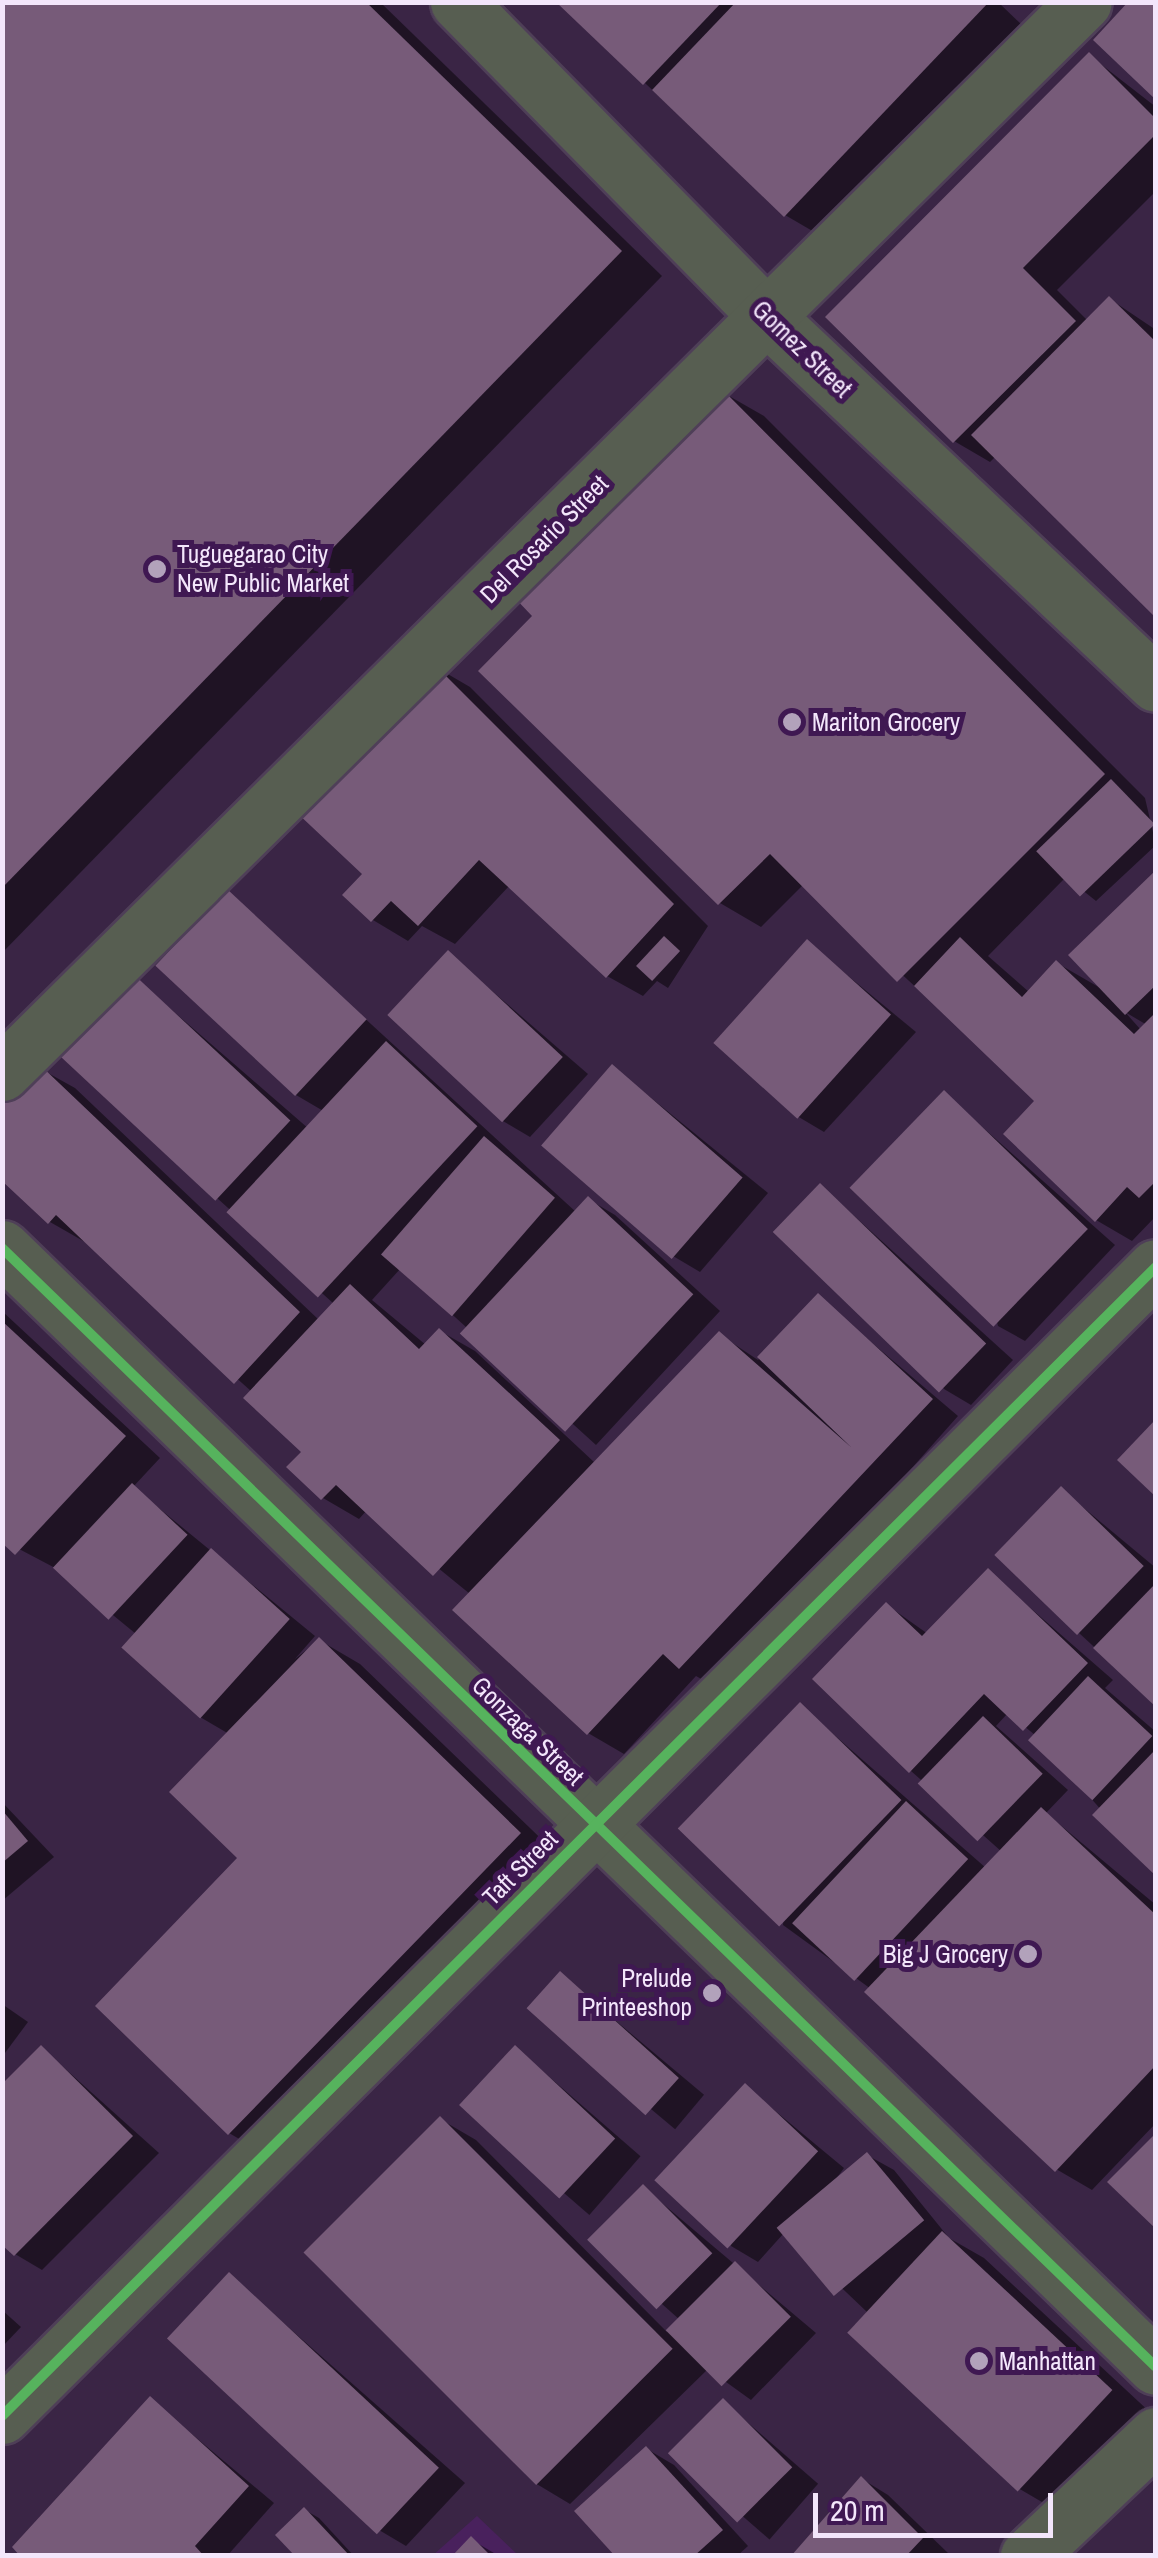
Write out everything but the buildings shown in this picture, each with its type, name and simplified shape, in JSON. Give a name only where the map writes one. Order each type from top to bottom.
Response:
[{"type":"street","name":"Gomez Street","points":[[458,2],[768,318],[1156,684]]},
{"type":"street","name":"Del Rosario Street","points":[[2,1074],[1084,2]]},
{"type":"street","name":"Gonzaga Street","points":[[2,1248],[1156,2367]]},
{"type":"street","name":"Taft Street","points":[[2,2416],[1156,1268]]},
{"type":"street","points":[[1028,2556],[1156,2435]]},
{"type":"shaded area","points":[[477,2516],[518,2555],[432,2556]]},
{"type":"cycle path","points":[[2,1248],[1156,2367]]},
{"type":"cycle path","points":[[2,2416],[1156,1267]]},
{"type":"place","name":"Tuguegarao City New Public Market","points":[[157,569]]},
{"type":"place","name":"Mariton Grocery","points":[[792,722]]},
{"type":"place","name":"Big J Grocery","points":[[1028,1954]]},
{"type":"place","name":"Prelude Printeeshop","points":[[712,1993]]},
{"type":"place","name":"Manhattan","points":[[979,2361]]}]
